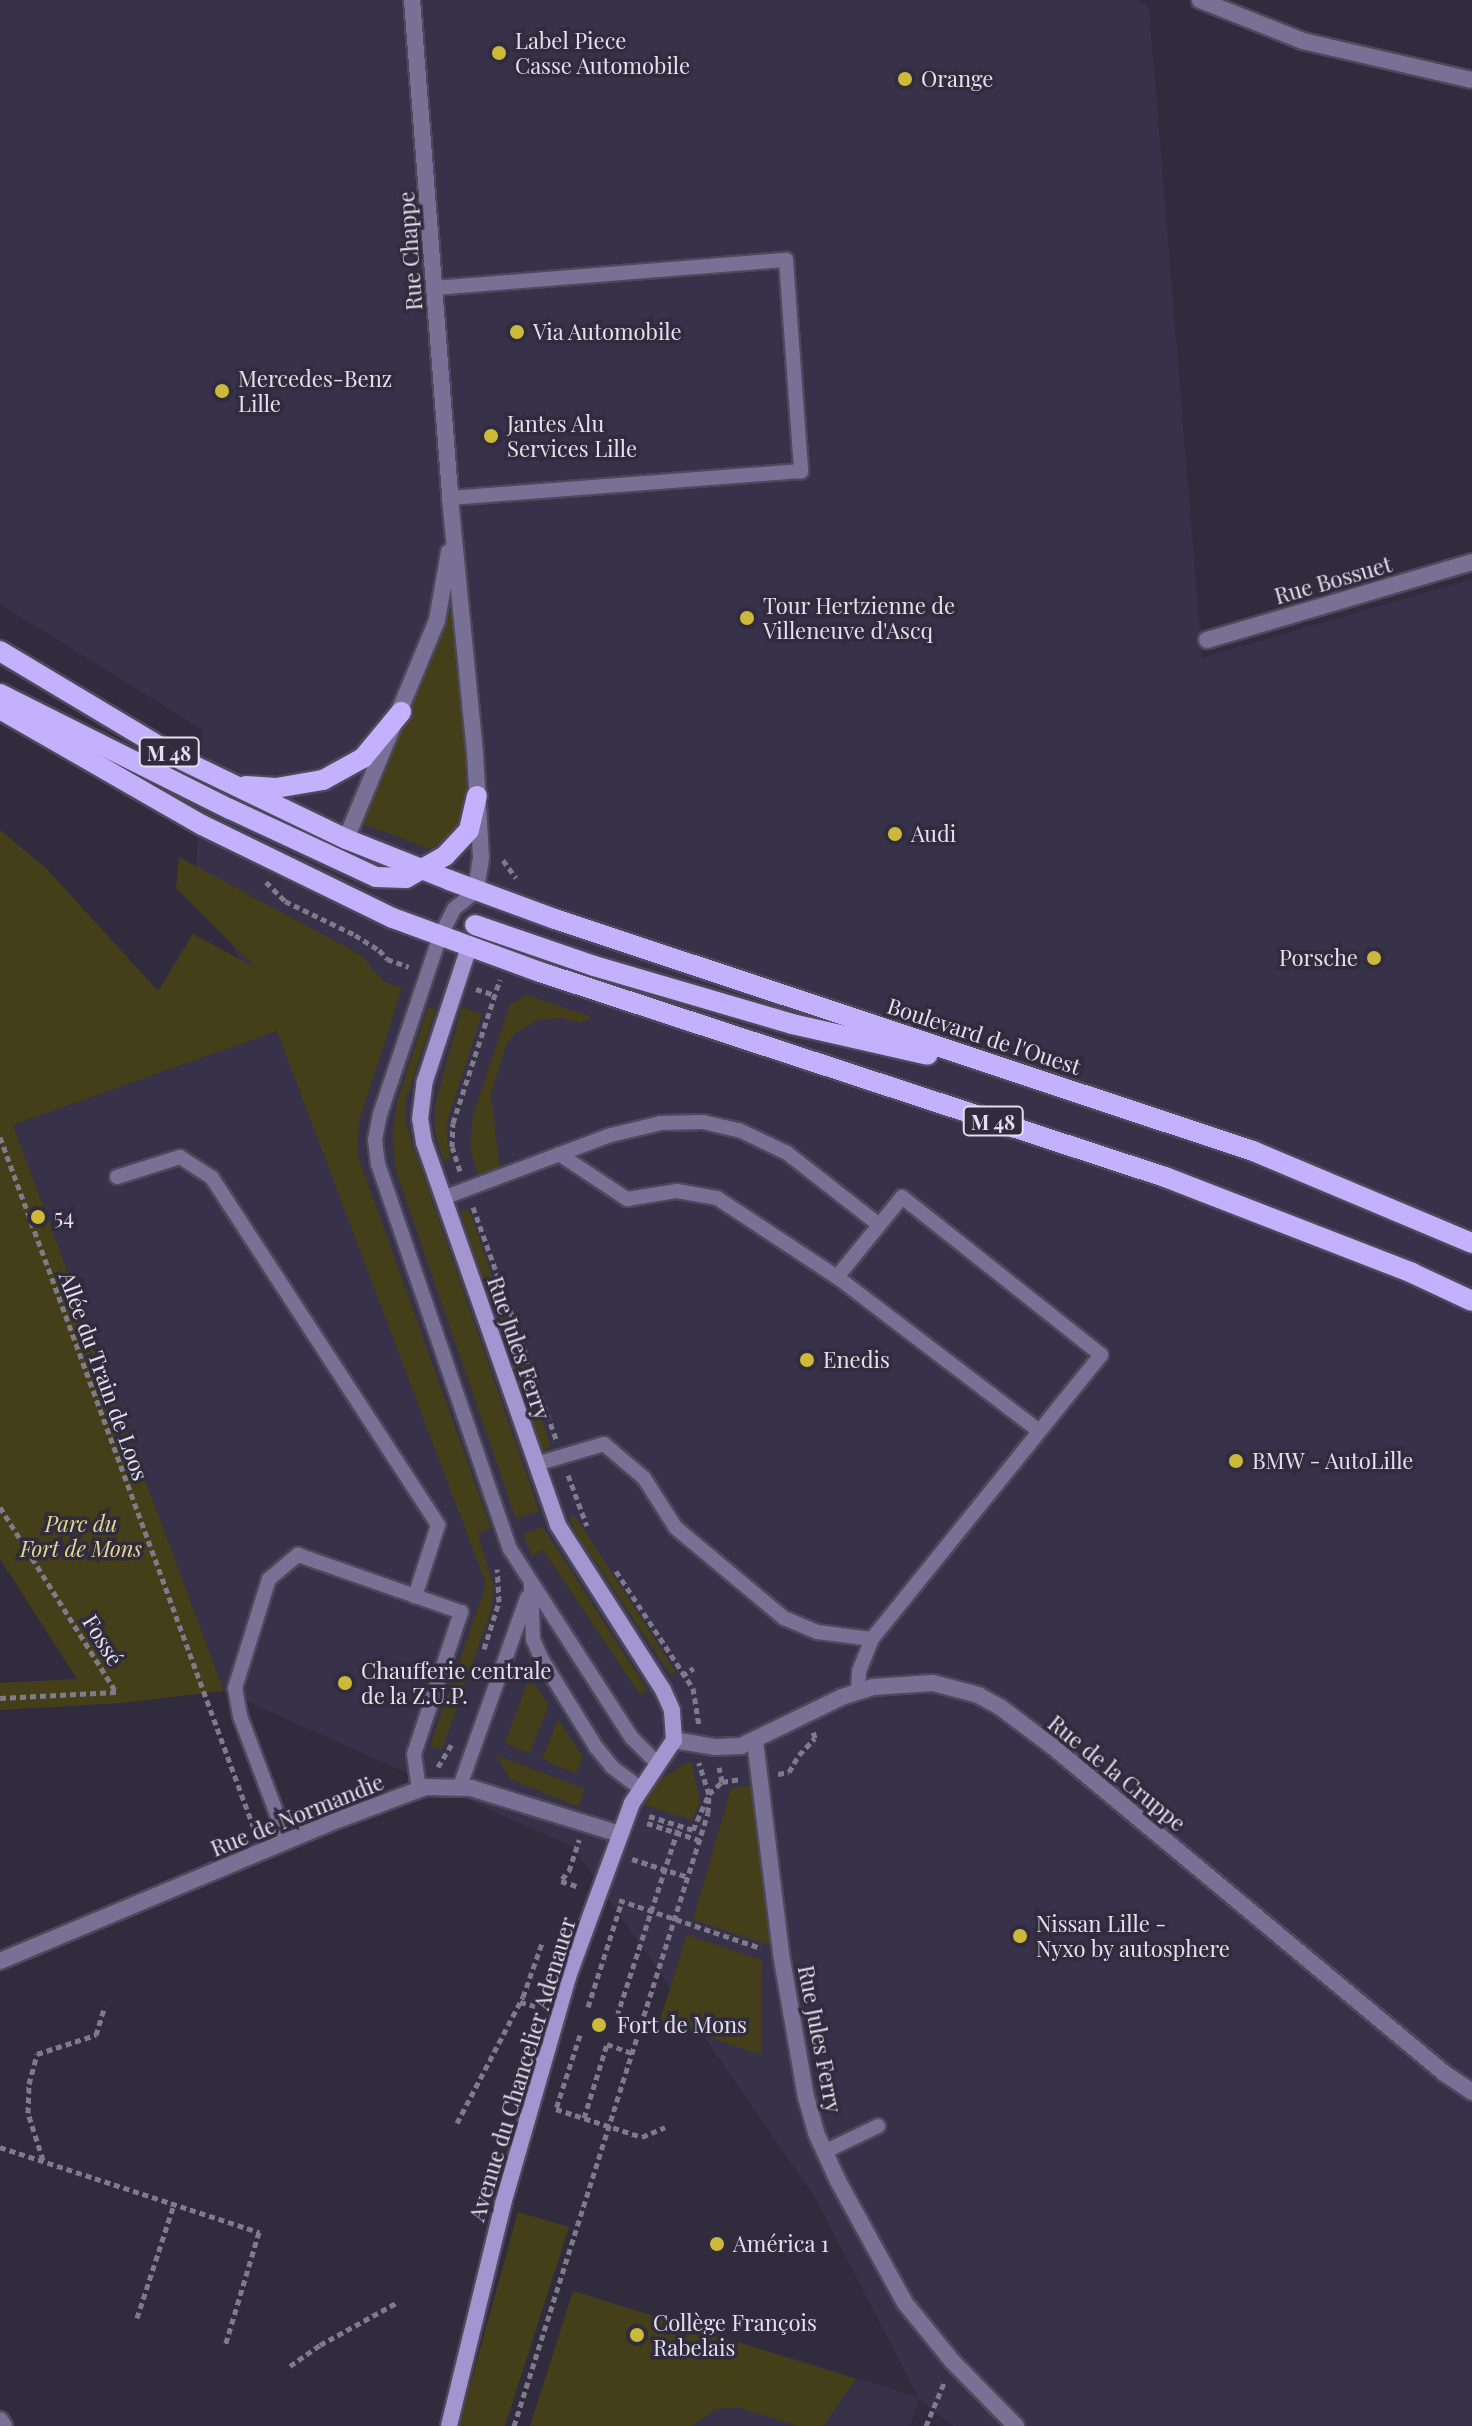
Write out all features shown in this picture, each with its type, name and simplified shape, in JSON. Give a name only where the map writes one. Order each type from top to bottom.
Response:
[{"type":"main road","name":"Boulevard de l'Ouest","points":[[0,651],[135,733],[346,839],[476,891],[1280,1162],[1472,1243]]},
{"type":"main road","points":[[0,694],[340,861],[385,879],[406,878],[424,870],[463,839],[474,819],[477,796]]},
{"type":"main road","name":"M 48","points":[[0,709],[107,773],[248,849],[339,893],[443,928],[469,947],[1165,1177],[1412,1273],[1472,1301]]},
{"type":"main road","points":[[234,785],[276,788],[323,780],[363,758],[401,712]]},
{"type":"main road","points":[[339,893],[340,861],[346,839]]},
{"type":"main road","points":[[469,947],[475,925],[476,891]]},
{"type":"main road","points":[[475,925],[594,966],[792,1024],[1032,1078]]},
{"type":"main road","name":"Rue Jules Ferry","points":[[469,947],[429,1067],[421,1107],[424,1143],[554,1515],[575,1556],[663,1690],[672,1710],[674,1740]]},
{"type":"main road","name":"Avenue du Chancelier Adenauer","points":[[449,2426],[503,2204],[560,2004],[620,1834],[640,1788],[674,1740]]},
{"type":"street","name":"Rue Chappe","points":[[412,0],[450,498],[477,796],[481,858],[476,891]]},
{"type":"street","points":[[1200,0],[1303,41],[1472,80]]},
{"type":"street","name":"Rue Chappe","points":[[346,839],[401,712],[444,593],[448,570],[450,498]]},
{"type":"street","name":"Rue Bossuet","points":[[1207,640],[1472,562]]},
{"type":"street","points":[[1412,1273],[1472,1294]]},
{"type":"street","name":"Rue de la Cruppe","points":[[674,1740],[707,1746],[755,1741],[858,1691],[892,1684],[933,1683],[964,1690],[1000,1707],[1472,2092]]},
{"type":"street","name":"Rue Jules Ferry","points":[[755,1741],[781,1954],[806,2097],[824,2152],[899,2293],[953,2362],[1016,2426]]},
{"type":"street","name":"Rue de Normandie","points":[[0,1961],[422,1788],[460,1786],[620,1834]]},
{"type":"street","points":[[0,2420],[4,2426]]},
{"type":"lane","points":[[435,288],[786,260],[801,471],[450,498]]},
{"type":"lane","points":[[476,891],[463,900],[443,928],[380,1114],[376,1153],[504,1534],[531,1586],[638,1746],[657,1763]]},
{"type":"lane","points":[[443,928],[475,925]]},
{"type":"lane","points":[[443,1198],[644,1126],[683,1121],[721,1125],[787,1153],[879,1225]]},
{"type":"lane","points":[[559,1154],[627,1199],[677,1191],[717,1198],[837,1277],[1039,1431]]},
{"type":"lane","points":[[117,1177],[180,1157],[212,1178],[438,1525],[415,1596]]},
{"type":"lane","points":[[837,1277],[902,1197],[1101,1355],[872,1639],[859,1672],[858,1691]]},
{"type":"lane","points":[[536,1464],[604,1444],[644,1478],[676,1528],[784,1618],[817,1632],[872,1639]]},
{"type":"lane","points":[[287,1841],[240,1716],[235,1688],[269,1579],[298,1555],[461,1612],[414,1754],[422,1788]]},
{"type":"lane","points":[[460,1786],[531,1586]]},
{"type":"lane","points":[[531,1586],[533,1639],[541,1658],[596,1747],[612,1767],[640,1788]]},
{"type":"lane","points":[[824,2152],[878,2126]]},
{"type":"path","points":[[248,849],[269,887],[285,901],[355,935],[395,962]]},
{"type":"path","points":[[502,857],[519,882]]},
{"type":"path","points":[[499,981],[452,1131],[454,1154],[592,1535]]},
{"type":"path","name":"Allée du Train de Loos","points":[[0,1137],[263,1851]]},
{"type":"path","points":[[554,1515],[589,1501]]},
{"type":"path","name":"Fossé","points":[[0,1507],[116,1692],[0,1698]]},
{"type":"path","points":[[483,1652],[500,1587],[486,1541],[504,1534]]},
{"type":"path","points":[[609,1561],[685,1674],[698,1704],[707,1746],[722,1782],[709,1794],[693,1830],[641,1814]]},
{"type":"path","points":[[663,1690],[694,1668]]},
{"type":"path","points":[[758,1777],[789,1772],[815,1738],[809,1713]]},
{"type":"path","points":[[422,1788],[454,1737]]},
{"type":"path","points":[[514,2426],[708,1813],[709,1794],[700,1770],[707,1746]]},
{"type":"path","points":[[641,2024],[617,2016],[679,1826]]},
{"type":"path","points":[[599,1893],[781,1954]]},
{"type":"path","points":[[588,2007],[622,1901]]},
{"type":"path","points":[[457,2123],[523,1997],[542,1943]]},
{"type":"path","points":[[43,2161],[28,2113],[29,2084],[37,2054],[96,2035],[105,2006]]},
{"type":"path","points":[[580,2035],[556,2109],[642,2137],[665,2127]]},
{"type":"path","points":[[584,2118],[607,2044],[632,2053]]},
{"type":"path","points":[[0,2147],[259,2232],[225,2346]]},
{"type":"path","points":[[137,2318],[174,2204]]},
{"type":"path","points":[[290,2366],[320,2345],[398,2302]]},
{"type":"path","points":[[926,2426],[953,2362]]},
{"type":"shaded area","points":[[0,0],[1137,0],[1149,8],[1202,658],[1472,579],[1472,2426],[953,2426],[919,2399],[910,2426],[530,2426],[573,2291],[918,2397],[816,2199],[573,1847],[224,1691],[13,1125],[277,1031],[196,875],[203,730],[0,604]]},
{"type":"green space","points":[[454,608],[468,791],[464,817],[450,838],[430,849],[363,824],[448,614]]},
{"type":"green space","name":"Parc du Fort de Mons","points":[[0,830],[46,868],[158,991],[193,934],[256,968],[176,888],[179,857],[361,955],[383,981],[402,988],[359,1122],[357,1153],[491,1528],[478,1534],[494,1587],[491,1611],[442,1749],[430,1746],[486,1584],[277,1031],[13,1125],[224,1691],[121,1703],[0,1710],[0,1683],[77,1679],[0,1559]]},
{"type":"green space","points":[[527,995],[592,1017],[580,1023],[562,1018],[538,1020],[515,1033],[506,1045],[491,1095],[500,1170],[479,1178],[470,1148],[473,1115],[510,1004]]},
{"type":"green space","points":[[428,1007],[436,1009],[406,1100],[405,1122],[539,1511],[516,1519],[395,1168],[393,1134],[397,1102]]},
{"type":"green space","points":[[462,1007],[482,1014],[446,1125],[450,1159],[443,1161],[435,1132],[435,1105]]},
{"type":"green space","points":[[469,1209],[551,1447],[543,1450],[460,1212]]},
{"type":"green space","points":[[575,1516],[676,1672],[671,1675],[576,1533],[569,1518]]},
{"type":"green space","points":[[543,1527],[647,1690],[640,1695],[543,1550],[532,1556],[523,1534]]},
{"type":"green space","points":[[533,1681],[549,1705],[529,1754],[505,1743],[527,1683]]},
{"type":"green space","points":[[558,1719],[583,1757],[576,1774],[542,1759]]},
{"type":"green space","points":[[496,1755],[585,1789],[578,1807],[510,1779]]},
{"type":"green space","points":[[691,1761],[700,1802],[692,1820],[644,1805],[660,1779]]},
{"type":"green space","points":[[752,1785],[773,1946],[693,1920],[731,1788]]},
{"type":"green space","points":[[687,1935],[762,1960],[761,2055],[660,2020]]},
{"type":"green space","points":[[518,2212],[569,2227],[505,2426],[459,2426]]},
{"type":"green space","name":"Collège François Rabelais","points":[[573,2291],[856,2379],[823,2426],[798,2426],[737,2407],[716,2409],[692,2426],[530,2426]]},
{"type":"place","name":"Label Piece Casse Automobile","points":[[499,53]]},
{"type":"place","name":"Orange","points":[[905,79]]},
{"type":"place","name":"Via Automobile","points":[[517,332]]},
{"type":"place","name":"Mercedes-Benz Lille","points":[[222,391]]},
{"type":"place","name":"Jantes Alu Services Lille","points":[[491,436]]},
{"type":"place","name":"Tour Hertzienne de Villeneuve d'Ascq","points":[[747,618]]},
{"type":"place","name":"Audi","points":[[895,834]]},
{"type":"place","name":"Porsche","points":[[1374,958]]},
{"type":"place","name":"54","points":[[38,1217]]},
{"type":"place","name":"Enedis","points":[[807,1360]]},
{"type":"place","name":"BMW - AutoLille","points":[[1236,1461]]},
{"type":"place","name":"Chaufferie centrale de la Z.U.P.","points":[[345,1683]]},
{"type":"place","name":"Nissan Lille - Nyxo by autosphere","points":[[1020,1936]]},
{"type":"place","name":"Fort de Mons","points":[[599,2025]]},
{"type":"place","name":"América 1","points":[[717,2244]]},
{"type":"place","name":"Collège François Rabelais","points":[[637,2335]]}]
